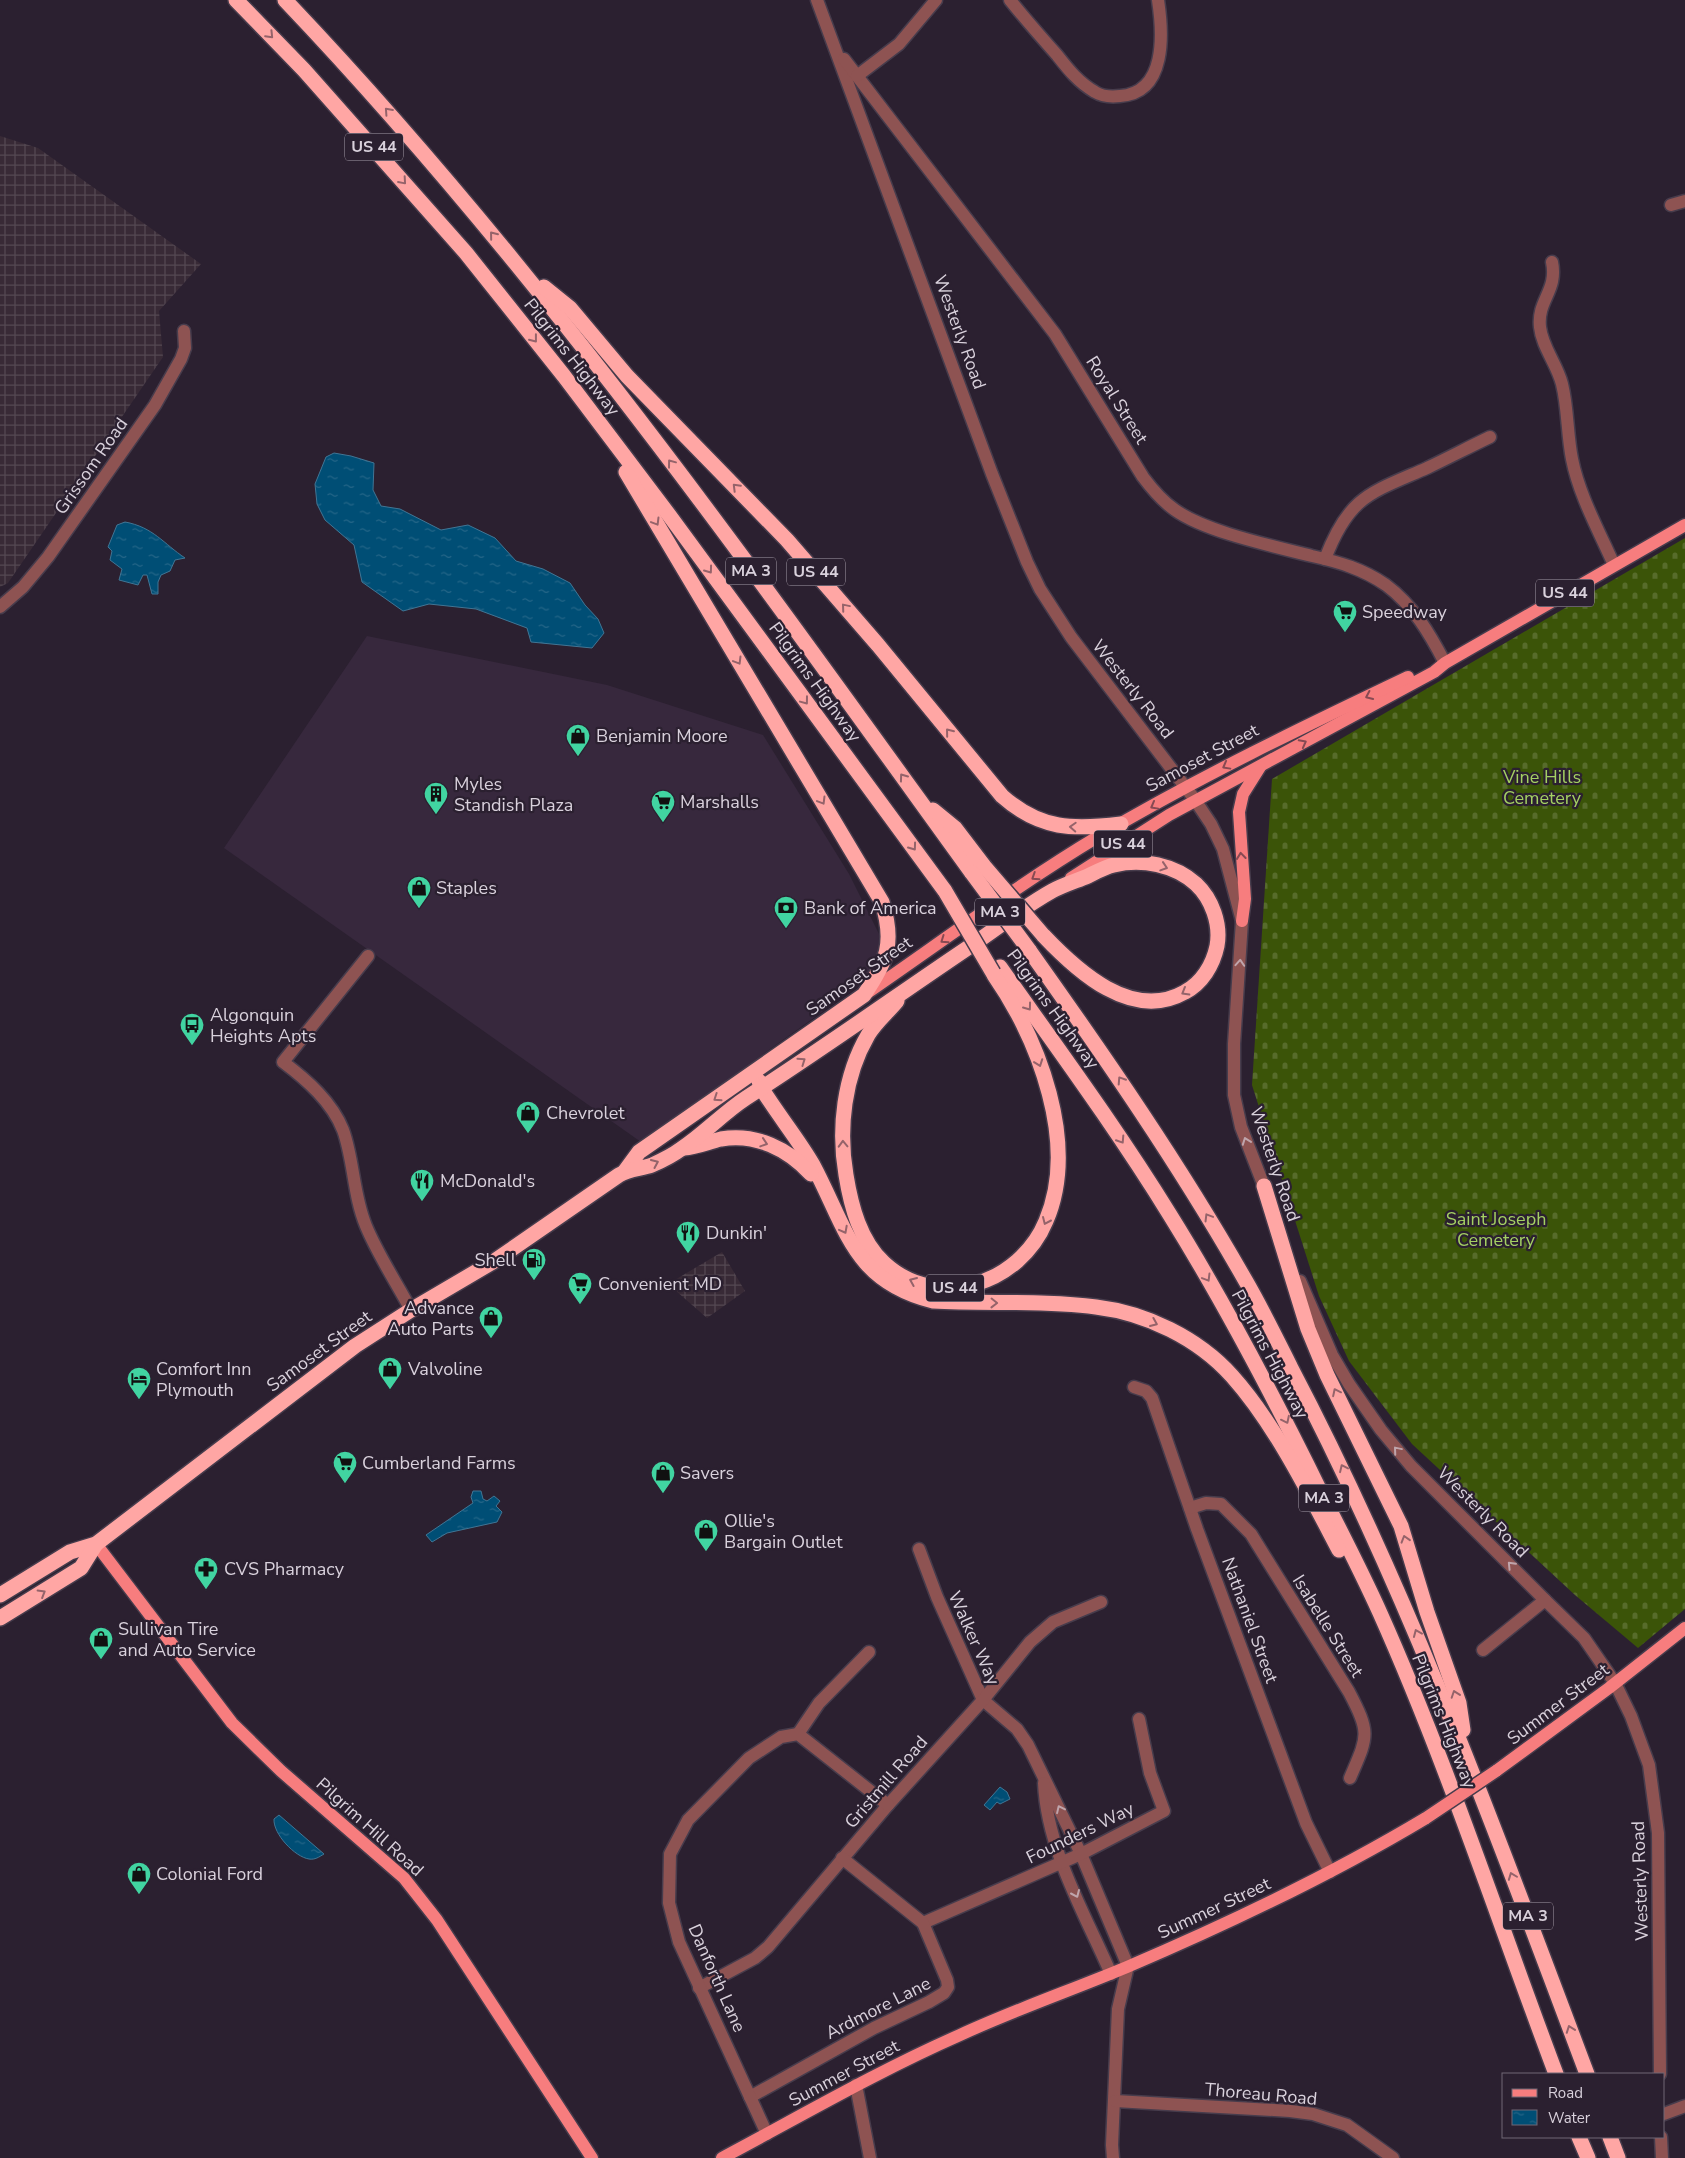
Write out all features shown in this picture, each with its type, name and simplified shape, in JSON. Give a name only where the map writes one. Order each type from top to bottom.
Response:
[{"type":"highway","name":"Pilgrims Highway","points":[[236,0],[304,70],[460,246],[586,405],[945,891],[996,970],[1097,1102],[1169,1214],[1231,1318],[1275,1400],[1379,1610],[1462,1817],[1556,2073]]},
{"type":"highway","name":"Pilgrims Highway","points":[[285,0],[402,128],[524,272],[593,358],[917,796],[955,828],[1028,950],[1105,1056],[1173,1160],[1245,1280],[1334,1450],[1366,1516],[1418,1634],[1468,1759],[1587,2073]]},
{"type":"highway","name":"US 44","points":[[524,272],[570,308],[628,376],[793,546],[1002,796],[1026,815],[1052,824],[1085,827],[1121,824]]},
{"type":"highway","points":[[586,405],[882,902],[889,933],[888,949],[880,972],[864,995]]},
{"type":"highway","points":[[978,869],[1071,962],[1103,986],[1128,998],[1153,1002],[1173,998],[1191,989],[1210,966],[1218,944],[1216,918],[1204,892],[1184,875],[1169,868],[1136,862],[1113,865],[1052,891]]},
{"type":"highway","name":"Samoset Street","points":[[625,1171],[651,1166],[682,1149],[745,1099],[1052,891]]},
{"type":"highway","name":"US 44","points":[[910,987],[868,1035],[854,1066],[843,1119],[843,1153],[847,1183],[855,1216],[862,1232],[884,1264],[910,1280],[924,1285],[938,1288],[966,1287],[993,1278],[1022,1258],[1036,1241],[1046,1222],[1053,1203],[1056,1182],[1056,1131],[1042,1069],[996,970]]},
{"type":"highway","name":"Samoset Street","points":[[0,1618],[81,1568],[96,1544],[339,1357],[411,1310],[496,1260],[625,1171],[639,1152],[864,995]]},
{"type":"highway","points":[[757,1071],[762,1089],[813,1166],[849,1240],[865,1264],[880,1277],[915,1297],[942,1302],[1075,1305],[1122,1312],[1169,1329],[1212,1357],[1231,1375],[1250,1398],[1292,1464],[1350,1571],[1383,1639],[1410,1684]]},
{"type":"highway","points":[[682,1149],[734,1138],[763,1142],[794,1157],[822,1186]]},
{"type":"highway","points":[[1264,1186],[1308,1329],[1327,1375],[1401,1526],[1427,1612],[1459,1703],[1468,1759]]},
{"type":"highway","name":"Samoset Street","points":[[0,1595],[70,1552],[96,1544]]},
{"type":"highway","points":[[1579,2138],[1588,2158]]},
{"type":"highway","points":[[1610,2138],[1618,2158]]},
{"type":"main road","name":"Samoset Street","points":[[1052,891],[1126,842],[1434,672],[1445,663],[1685,525]]},
{"type":"main road","name":"Samoset Street","points":[[864,995],[1073,852],[1121,824],[1267,744],[1431,666],[1445,663]]},
{"type":"main road","points":[[1242,921],[1245,899],[1239,812],[1243,794],[1261,766]]},
{"type":"main road","name":"Pilgrim Hill Road","points":[[96,1544],[232,1723],[281,1771],[404,1878],[436,1920],[592,2158]]},
{"type":"main road","name":"Summer Street","points":[[722,2158],[856,2085],[964,2032],[1111,1974],[1243,1915],[1330,1872],[1426,1818],[1496,1772],[1685,1628]]},
{"type":"street","name":"Westerly Road","points":[[817,0],[992,474],[1027,562],[1046,599],[1070,637],[1186,788],[1211,824],[1223,849],[1242,921],[1234,1044],[1234,1096],[1241,1127],[1321,1333],[1340,1370],[1359,1400],[1411,1466],[1584,1638],[1615,1683],[1634,1724],[1649,1765],[1658,1833],[1660,2073]]},
{"type":"street","points":[[857,76],[899,44],[936,0]]},
{"type":"street","points":[[1010,0],[1071,74],[1096,93],[1108,97],[1134,94],[1153,77],[1161,53],[1161,18],[1158,0]]},
{"type":"street","name":"Royal Street","points":[[835,47],[1056,334],[1143,477],[1160,497],[1176,511],[1206,525],[1243,538],[1364,571],[1398,594],[1422,623],[1445,663]]},
{"type":"street","points":[[1671,205],[1685,200]]},
{"type":"street","points":[[1552,262],[1554,274],[1552,288],[1543,303],[1539,317],[1540,329],[1556,365],[1562,385],[1572,460],[1578,480],[1614,565]]},
{"type":"street","name":"Grissom Road","points":[[0,607],[23,587],[48,558],[155,404],[173,376],[185,348],[184,330]]},
{"type":"street","points":[[1325,559],[1335,534],[1345,518],[1367,496],[1392,481],[1427,468],[1490,437]]},
{"type":"street","points":[[368,956],[283,1062],[301,1076],[330,1106],[343,1130],[358,1201],[366,1227],[411,1310]]},
{"type":"street","name":"Nathaniel Street","points":[[1134,1387],[1146,1391],[1152,1398],[1190,1508],[1306,1823],[1330,1872]]},
{"type":"street","name":"Isabelle Street","points":[[1190,1508],[1206,1503],[1223,1504],[1251,1534],[1349,1692],[1361,1715],[1365,1730],[1365,1740],[1350,1778]]},
{"type":"street","name":"Walker Way","points":[[919,1550],[937,1597],[983,1700],[1017,1729],[1028,1745],[1044,1781],[1055,1798],[1081,1854],[1128,1966]]},
{"type":"street","points":[[1483,1650],[1545,1600]]},
{"type":"street","name":"Gristmill Road","points":[[699,1988],[755,1958],[768,1947],[888,1805],[983,1700],[1030,1642],[1053,1622],[1101,1602]]},
{"type":"street","points":[[870,1652],[819,1703],[798,1734],[888,1805]]},
{"type":"street","name":"Founders Way","points":[[923,1924],[1062,1863],[1164,1811],[1150,1773],[1139,1719]]},
{"type":"street","name":"Danforth Lane","points":[[767,2134],[679,1942],[669,1903],[670,1854],[688,1820],[749,1758],[781,1737],[798,1734]]},
{"type":"street","name":"Walker Way","points":[[1044,1781],[1045,1802],[1062,1863],[1111,1974]]},
{"type":"street","name":"Ardmore Lane","points":[[750,2097],[874,2028],[944,1993],[948,1987],[947,1980],[923,1924],[842,1858]]},
{"type":"street","points":[[1113,2158],[1112,2136],[1118,2009],[1128,1966]]},
{"type":"street","points":[[856,2085],[870,2158]]},
{"type":"street","name":"Thoreau Road","points":[[1115,2101],[1282,2110],[1313,2114],[1347,2125],[1392,2158]]},
{"type":"street","points":[[1665,2114],[1685,2106]]},
{"type":"street","points":[[1661,2138],[1662,2158]]},
{"type":"shaded area","points":[[0,136],[38,148],[201,264],[159,311],[163,357],[8,583],[0,587]]},
{"type":"shaded area","name":"Myles Standish Plaza","points":[[367,636],[607,685],[763,735],[849,874],[883,942],[877,964],[861,984],[641,1142],[224,848]]},
{"type":"shaded area","points":[[722,1252],[745,1291],[707,1318],[668,1284]]},
{"type":"green space","points":[[1685,538],[1685,1609],[1638,1648],[1575,1595],[1412,1444],[1349,1361],[1319,1296],[1252,1085],[1272,779]]},
{"type":"water","points":[[334,453],[374,463],[373,490],[381,506],[400,509],[441,530],[468,525],[495,538],[516,561],[543,569],[570,583],[585,605],[598,619],[604,633],[592,648],[531,642],[527,628],[476,609],[429,604],[403,611],[362,582],[354,545],[325,520],[317,504],[315,484],[326,457]]},
{"type":"water","points":[[125,522],[135,524],[151,532],[185,558],[175,560],[170,571],[161,575],[158,582],[158,594],[152,594],[147,575],[143,575],[138,585],[119,580],[122,569],[110,560],[112,551],[108,547],[117,525]]},
{"type":"water","points":[[473,1491],[481,1491],[483,1499],[487,1501],[494,1496],[500,1501],[496,1506],[502,1512],[497,1522],[447,1533],[432,1542],[426,1535],[473,1503],[471,1497]]},
{"type":"water","points":[[1000,1787],[1007,1792],[1010,1799],[1000,1804],[997,1802],[990,1810],[984,1805]]},
{"type":"water","points":[[279,1815],[324,1854],[315,1859],[309,1859],[297,1854],[286,1844],[277,1831],[274,1819]]},
{"type":"place","name":"Speedway","points":[[1345,633]]},
{"type":"place","name":"Benjamin Moore","points":[[578,757]]},
{"type":"place","name":"Myles Standish Plaza","points":[[436,815]]},
{"type":"place","name":"Marshalls","points":[[663,823]]},
{"type":"place","name":"Staples","points":[[419,909]]},
{"type":"place","name":"Bank of America","points":[[786,929]]},
{"type":"place","name":"Algonquin Heights Apts","points":[[192,1046]]},
{"type":"place","name":"Chevrolet","points":[[528,1134]]},
{"type":"place","name":"McDonald's","points":[[422,1202]]},
{"type":"place","name":"Dunkin'","points":[[688,1254]]},
{"type":"place","name":"Shell","points":[[534,1281]]},
{"type":"place","name":"Convenient MD","points":[[580,1305]]},
{"type":"place","name":"Advance Auto Parts","points":[[491,1339]]},
{"type":"place","name":"Valvoline","points":[[390,1390]]},
{"type":"place","name":"Comfort Inn Plymouth","points":[[139,1400]]},
{"type":"place","name":"Cumberland Farms","points":[[345,1484]]},
{"type":"place","name":"Savers","points":[[663,1494]]},
{"type":"place","name":"Ollie's Bargain Outlet","points":[[706,1552]]},
{"type":"place","name":"CVS Pharmacy","points":[[206,1590]]},
{"type":"place","name":"Sullivan Tire and Auto Service","points":[[101,1660]]},
{"type":"place","name":"Colonial Ford","points":[[139,1895]]},
{"type":"park label","name":"Vine Hills Cemetery","points":[[1542,788]]},
{"type":"park label","name":"Saint Joseph Cemetery","points":[[1496,1229]]}]
